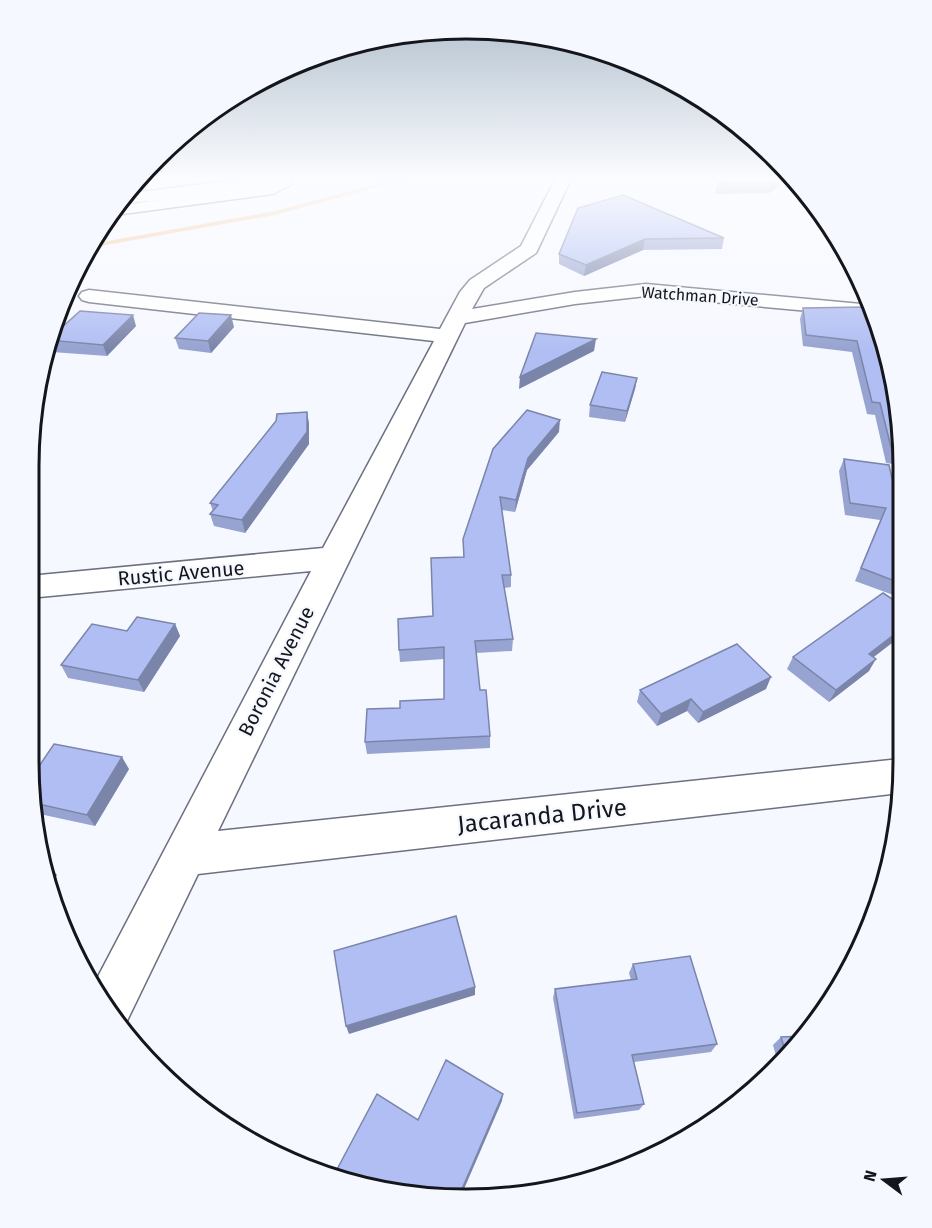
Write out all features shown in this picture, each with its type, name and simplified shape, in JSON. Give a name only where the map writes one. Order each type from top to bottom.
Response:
[{"type":"street","name":"Boronia Avenue","points":[[112,1000],[333,558],[452,327],[477,284],[529,249],[536,235]]},
{"type":"street","name":"Watchman Drive","points":[[452,327],[575,298],[645,290],[863,310]]},
{"type":"street","points":[[89,296],[452,327]]},
{"type":"street","name":"Rustic Avenue","points":[[39,586],[333,558]]},
{"type":"street","name":"Jacaranda Drive","points":[[184,855],[892,777]]},
{"type":"building","points":[[567,235],[718,235],[724,238],[645,239],[586,265],[559,254]]},
{"type":"building","points":[[862,307],[885,383],[892,451],[880,403],[872,402],[857,341],[806,335],[803,308]]},
{"type":"building","points":[[80,311],[133,315],[103,345],[58,341],[63,326]]},
{"type":"building","points":[[199,313],[231,315],[208,341],[175,338]]},
{"type":"building","points":[[536,333],[596,339],[520,377]]},
{"type":"building","points":[[602,372],[637,378],[627,411],[590,405]]},
{"type":"building","points":[[527,410],[560,420],[528,458],[516,500],[500,497],[511,575],[502,575],[513,639],[475,641],[480,690],[486,690],[490,736],[365,742],[367,709],[400,708],[400,701],[444,699],[444,647],[399,650],[398,619],[433,616],[431,558],[464,557],[463,539],[493,449]]},
{"type":"building","points":[[307,412],[307,432],[242,520],[210,514],[218,505],[210,503],[276,421],[277,414]]},
{"type":"building","points":[[844,459],[889,465],[893,483],[893,580],[861,568],[886,508],[850,503]]},
{"type":"building","points":[[883,593],[893,599],[893,635],[869,654],[876,659],[836,690],[793,657]]},
{"type":"building","points":[[137,617],[175,624],[138,680],[61,665],[92,624],[127,631]]},
{"type":"building","points":[[737,644],[771,677],[703,712],[691,699],[661,714],[640,690]]},
{"type":"building","points":[[54,744],[122,757],[87,815],[42,805],[39,766]]},
{"type":"building","points":[[456,916],[475,987],[346,1026],[334,951]]},
{"type":"building","points":[[690,956],[717,1044],[632,1055],[644,1104],[577,1113],[555,989],[637,979],[633,964]]},
{"type":"building","points":[[793,1036],[784,1047],[781,1037]]},
{"type":"building","points":[[446,1060],[503,1094],[462,1189],[383,1181],[337,1169],[377,1094],[418,1120]]},
{"type":"waterway","points":[[101,244],[150,235]]}]
